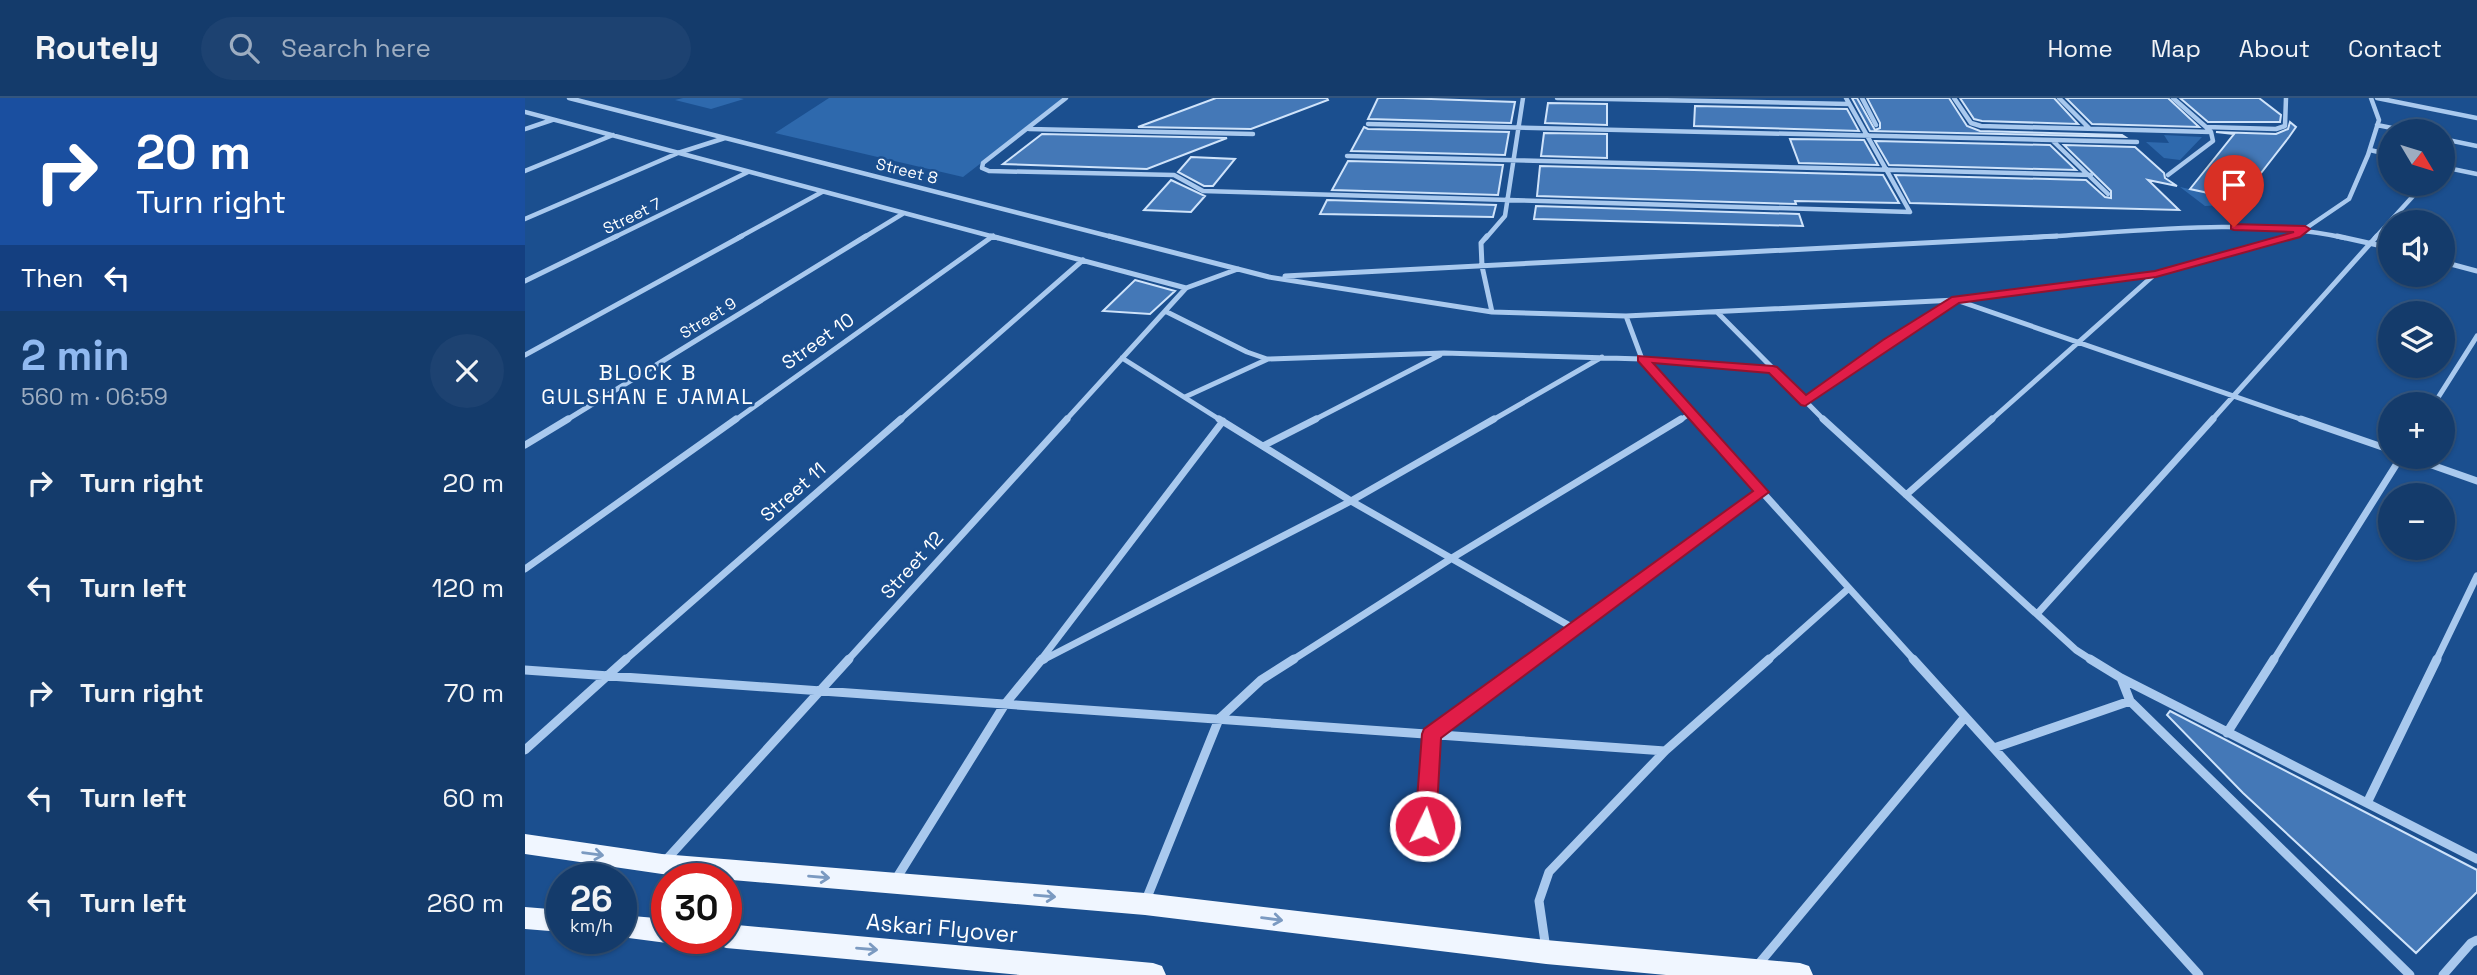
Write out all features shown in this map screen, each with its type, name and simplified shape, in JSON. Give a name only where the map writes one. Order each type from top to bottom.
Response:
[{"type":"main road","points":[[525,844],[655,863]]},
{"type":"main road","points":[[742,871],[1145,904],[1546,952],[1800,975]]},
{"type":"main road","points":[[525,918],[546,920]]},
{"type":"main road","name":"Askari Flyover","points":[[742,937],[1153,975]]},
{"type":"street","name":"Street 8","points":[[569,98],[1269,277]]},
{"type":"street","points":[[1066,98],[983,163],[982,168],[989,172],[1174,175],[1203,191],[1910,212],[1884,170],[1846,98]]},
{"type":"street","points":[[1492,312],[1482,266],[1481,243],[1505,216],[1523,98]]},
{"type":"street","points":[[1557,98],[1849,104]]},
{"type":"street","points":[[1863,98],[1876,125]]},
{"type":"street","points":[[1954,98],[1975,125],[2211,132]]},
{"type":"street","points":[[2059,98],[2089,128]]},
{"type":"street","points":[[2168,174],[2213,141],[2211,132],[2173,98]]},
{"type":"street","points":[[2206,127],[2276,129],[2285,126],[2286,98]]},
{"type":"street","points":[[1269,277],[1492,312],[1626,316],[1956,299],[2156,274],[2296,235],[2349,199],[2370,150],[2379,120],[2371,98]]},
{"type":"street","points":[[2377,98],[2477,118]]},
{"type":"street","points":[[525,112],[1186,288],[1239,269]]},
{"type":"street","points":[[525,130],[553,119]]},
{"type":"street","points":[[1368,124],[2137,142]]},
{"type":"street","points":[[1029,128],[1253,134]]},
{"type":"street","points":[[525,171],[614,135]]},
{"type":"street","points":[[525,219],[678,153],[726,137]]},
{"type":"street","points":[[2052,140],[2108,194]]},
{"type":"street","points":[[2455,141],[2477,146]]},
{"type":"street","points":[[2370,150],[2378,152]]},
{"type":"street","points":[[1347,156],[2091,175]]},
{"type":"street","points":[[2455,169],[2477,174]]},
{"type":"street","name":"Street 7","points":[[525,281],[749,172]]},
{"type":"street","points":[[525,355],[822,192]]},
{"type":"street","points":[[2037,614],[2413,196]]},
{"type":"street","name":"Street 9","points":[[525,445],[904,213]]},
{"type":"street","points":[[1269,277],[2234,227],[2305,229],[2378,245]]},
{"type":"street","name":"Street 10","points":[[525,569],[993,236]]},
{"type":"street","name":"Street 11","points":[[525,750],[1083,260]]},
{"type":"street","points":[[2455,265],[2477,271]]},
{"type":"street","points":[[1906,495],[2156,274]]},
{"type":"street","name":"Street 12","points":[[663,863],[1186,288]]},
{"type":"street","points":[[1956,299],[2378,446]]},
{"type":"street","points":[[1805,402],[1887,343],[1956,299]]},
{"type":"street","points":[[1165,311],[1247,352],[1268,359],[1444,353],[1642,359],[1773,370]]},
{"type":"street","points":[[1717,313],[1805,402],[2076,650],[2121,678],[2477,859]]},
{"type":"street","points":[[1626,316],[1642,359],[2199,975]]},
{"type":"street","points":[[2442,392],[2477,336]]},
{"type":"street","points":[[1263,446],[1444,353]]},
{"type":"street","points":[[1040,661],[1351,502],[1602,357]]},
{"type":"street","points":[[1122,358],[1351,502],[1575,629]]},
{"type":"street","points":[[1185,397],[1268,359]]},
{"type":"street","points":[[1145,904],[1219,719],[1261,680],[1451,558],[1691,413]]},
{"type":"street","points":[[894,883],[1005,704],[1223,421]]},
{"type":"street","points":[[2227,733],[2393,469]]},
{"type":"street","points":[[2443,469],[2477,481]]},
{"type":"street","points":[[1431,734],[1762,492]]},
{"type":"street","points":[[2367,803],[2477,576]]},
{"type":"street","points":[[1546,952],[1539,901],[1549,872],[1665,751],[1849,588]]},
{"type":"street","points":[[525,670],[1665,751]]},
{"type":"street","points":[[2121,678],[2130,701],[2410,975]]},
{"type":"street","points":[[1994,748],[2130,701]]},
{"type":"street","points":[[1755,969],[1965,717]]},
{"type":"street","points":[[1424,849],[1431,734]]},
{"type":"street","points":[[2443,975],[2477,940]]},
{"type":"shaded area","points":[[829,98],[1065,98],[963,177],[775,133]]},
{"type":"shaded area","points":[[744,99],[711,109],[675,100]]},
{"type":"shaded area","points":[[2164,135],[2202,137],[2180,160],[2164,158],[2146,142],[2169,143]]},
{"type":"shaded area","points":[[2180,187],[2241,200],[2238,204],[2205,206]]},
{"type":"building","points":[[1216,98],[1328,100],[1251,129],[1138,127]]},
{"type":"building","points":[[1378,98],[1515,102],[1511,123],[1368,119]]},
{"type":"building","points":[[1852,98],[1857,98],[1875,130],[1880,128],[1880,123],[1867,98],[1949,98],[1967,126],[1980,131],[2125,137],[1870,131]]},
{"type":"building","points":[[1960,98],[2054,98],[2078,124],[1982,121],[1974,119]]},
{"type":"building","points":[[2066,98],[2168,98],[2199,127],[2092,124]]},
{"type":"building","points":[[2180,98],[2259,98],[2281,115],[2280,122],[2208,122]]},
{"type":"building","points":[[1548,103],[1607,104],[1607,125],[1545,123]]},
{"type":"building","points":[[1695,106],[1847,109],[1859,131],[1694,126]]},
{"type":"building","points":[[2290,122],[2296,127],[2240,200],[2190,189],[2234,134],[2216,132],[2276,134],[2288,129]]},
{"type":"building","points":[[1364,127],[1509,132],[1505,155],[1351,151]]},
{"type":"building","points":[[1544,133],[1607,134],[1607,158],[1541,156]]},
{"type":"building","points":[[1042,134],[1227,138],[1147,169],[1003,164]]},
{"type":"building","points":[[1790,139],[1864,140],[1878,165],[1799,163]]},
{"type":"building","points":[[1875,141],[2050,145],[2076,170],[1889,165]]},
{"type":"building","points":[[2064,145],[2135,147],[2164,173],[2165,178],[2177,186],[2148,180],[2179,210],[1910,203],[1895,175],[2086,180],[2105,197],[2111,198],[2111,191]]},
{"type":"building","points":[[1191,157],[1235,159],[1213,186],[1204,186],[1178,172]]},
{"type":"building","points":[[1348,161],[1503,165],[1498,195],[1332,190]]},
{"type":"building","points":[[1540,166],[1883,175],[1899,203],[1795,201],[1796,204],[1537,196]]},
{"type":"building","points":[[1171,180],[1205,196],[1191,212],[1144,210]]},
{"type":"building","points":[[1327,200],[1496,205],[1493,217],[1320,214]]},
{"type":"building","points":[[1536,206],[1799,214],[1803,226],[1534,219]]},
{"type":"building","points":[[1135,280],[1175,291],[1150,314],[1103,311]]},
{"type":"building","points":[[2170,711],[2477,870],[2477,892],[2416,953],[2243,793],[2167,715]]},
{"type":"district","name":"BLOCK B GULSHAN E JAMAL","points":[[648,384]]},
{"type":"route","points":[[1425,826],[1431,734],[1762,492],[1642,359],[1773,370],[1805,402],[1887,343],[1956,299],[2156,274],[2296,235],[2305,229],[2234,227]]}]
